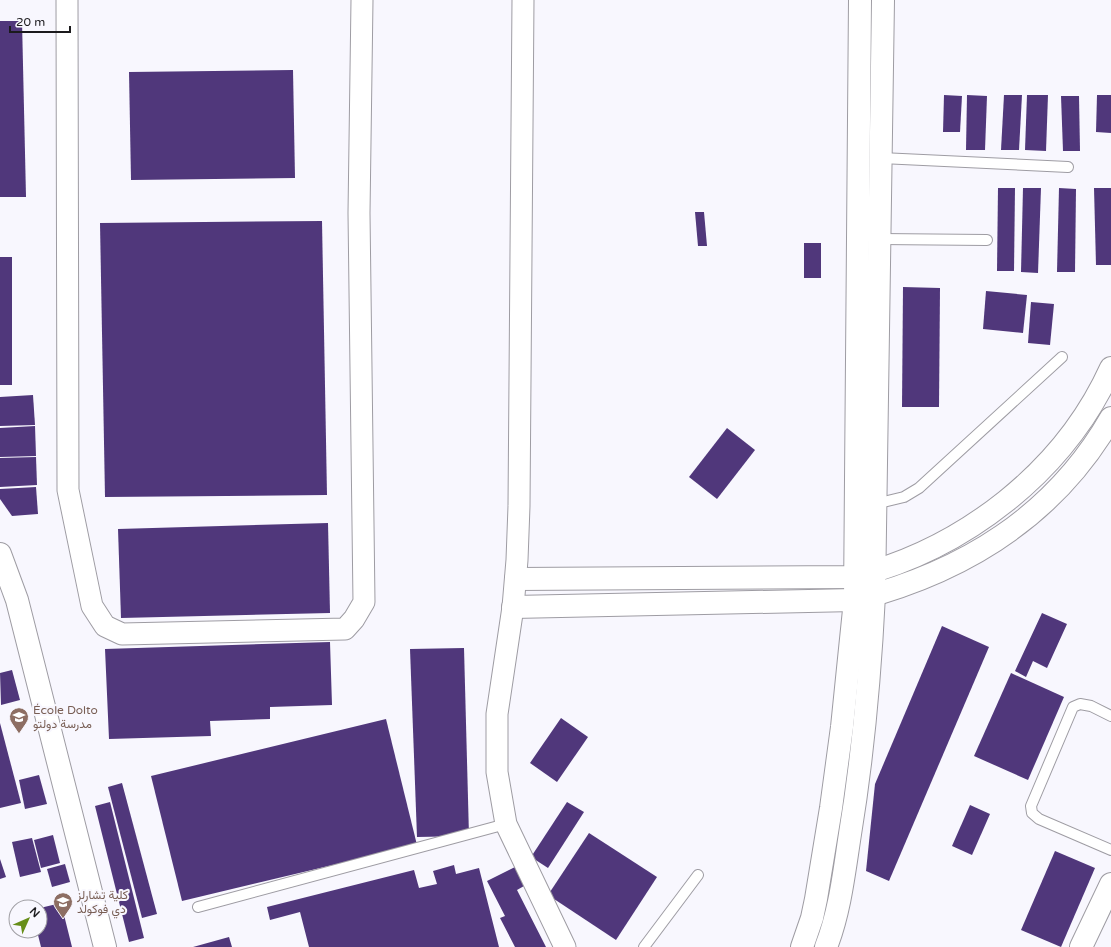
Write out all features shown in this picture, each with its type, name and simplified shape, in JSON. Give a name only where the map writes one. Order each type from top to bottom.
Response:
[{"type":"street","points":[[67,0],[68,490],[92,606],[105,626],[122,634],[345,629],[354,619],[364,602],[359,213],[362,0]]},
{"type":"street","points":[[523,0],[520,452],[516,580],[498,714],[497,772],[506,824],[565,947]]},
{"type":"street","points":[[826,947],[844,880],[866,713],[860,0]]},
{"type":"street","points":[[864,575],[875,504],[883,0]]},
{"type":"street","points":[[516,580],[864,575],[925,551],[948,540],[1011,498],[1052,458],[1104,396],[1111,368]]},
{"type":"street","points":[[513,607],[865,598],[923,579],[953,566],[982,550],[1008,532],[1034,512],[1058,490],[1091,449],[1111,418]]},
{"type":"street","points":[[0,554],[17,600],[106,947]]},
{"type":"street","points":[[802,947],[812,918],[816,899],[831,808],[842,727],[865,598]]},
{"type":"street","points":[[1081,947],[1111,884]]},
{"type":"lane","points":[[881,158],[1068,167]]},
{"type":"lane","points":[[880,239],[986,240]]},
{"type":"lane","points":[[875,504],[904,497],[919,488],[1062,357]]},
{"type":"lane","points":[[1111,716],[1091,706],[1080,704],[1073,707],[1031,806],[1032,813],[1039,819],[1111,850]]},
{"type":"lane","points":[[198,907],[506,824]]},
{"type":"lane","points":[[644,947],[698,875]]},
{"type":"building","points":[[0,21],[22,21],[26,197],[0,197]]},
{"type":"building","points":[[293,70],[295,178],[131,180],[129,72]]},
{"type":"building","points":[[944,95],[962,96],[960,132],[943,132]]},
{"type":"building","points":[[967,95],[987,96],[985,150],[966,150]]},
{"type":"building","points":[[1004,95],[1022,95],[1019,150],[1001,150]]},
{"type":"building","points":[[1027,95],[1048,95],[1046,151],[1025,150]]},
{"type":"building","points":[[1097,95],[1111,95],[1111,133],[1096,132]]},
{"type":"building","points":[[1061,96],[1079,96],[1080,151],[1063,151]]},
{"type":"building","points":[[998,188],[1015,188],[1014,271],[997,271]]},
{"type":"building","points":[[1023,188],[1041,188],[1038,273],[1021,272]]},
{"type":"building","points":[[1059,188],[1076,189],[1075,272],[1057,272]]},
{"type":"building","points":[[1094,188],[1111,188],[1111,265],[1096,265]]},
{"type":"building","points":[[695,212],[704,212],[707,246],[698,246]]},
{"type":"building","points":[[322,221],[327,495],[105,497],[100,223]]},
{"type":"building","points":[[804,243],[821,243],[821,278],[804,278]]},
{"type":"building","points":[[0,257],[12,257],[12,385],[0,385]]},
{"type":"building","points":[[903,287],[940,288],[939,407],[902,407]]},
{"type":"building","points":[[986,291],[1027,295],[1023,333],[983,329]]},
{"type":"building","points":[[1031,302],[1054,304],[1050,345],[1028,343]]},
{"type":"building","points":[[33,395],[35,425],[0,426],[0,397]]},
{"type":"building","points":[[35,426],[36,456],[0,457],[0,428]]},
{"type":"building","points":[[727,428],[755,450],[717,499],[689,477]]},
{"type":"building","points":[[36,457],[37,485],[0,487],[0,458]]},
{"type":"building","points":[[36,487],[38,514],[12,516],[0,499],[0,489]]},
{"type":"building","points":[[328,523],[330,613],[121,618],[118,529]]},
{"type":"building","points":[[1042,613],[1067,624],[1047,668],[1033,661],[1026,677],[1015,671]]},
{"type":"building","points":[[942,626],[989,647],[889,881],[866,871],[875,784]]},
{"type":"building","points":[[330,642],[332,705],[270,707],[270,719],[210,721],[211,736],[109,739],[105,649]]},
{"type":"building","points":[[464,648],[469,836],[417,837],[410,649]]},
{"type":"building","points":[[12,670],[20,700],[1,705],[0,673]]},
{"type":"building","points":[[1011,673],[1064,697],[1028,780],[974,756]]},
{"type":"building","points":[[561,718],[588,737],[557,782],[530,763]]},
{"type":"building","points":[[386,719],[417,845],[182,901],[151,776]]},
{"type":"building","points":[[0,723],[21,803],[0,808]]},
{"type":"building","points":[[39,775],[47,804],[25,809],[19,780]]},
{"type":"building","points":[[122,783],[157,914],[142,918],[108,787]]},
{"type":"building","points":[[110,802],[144,938],[129,942],[95,806]]},
{"type":"building","points":[[567,802],[584,812],[548,868],[531,857]]},
{"type":"building","points":[[970,805],[990,814],[972,855],[952,846]]},
{"type":"building","points":[[589,833],[657,877],[616,940],[548,895]]},
{"type":"building","points":[[53,835],[60,863],[41,868],[34,840]]},
{"type":"building","points":[[32,838],[41,872],[20,877],[12,842]]},
{"type":"building","points":[[1055,851],[1095,868],[1061,947],[1021,930]]},
{"type":"building","points":[[0,859],[6,877],[0,879]]},
{"type":"building","points":[[65,864],[70,882],[52,887],[47,869]]},
{"type":"building","points":[[454,865],[456,874],[479,868],[499,947],[309,947],[300,912],[270,920],[267,907],[414,870],[419,888],[437,884],[433,871]]},
{"type":"building","points":[[515,867],[524,886],[517,890],[546,947],[515,947],[500,918],[505,916],[487,881]]},
{"type":"building","points":[[61,903],[72,947],[41,947],[39,939],[48,939],[48,906]]},
{"type":"building","points":[[229,937],[232,947],[193,947]]},
{"type":"place","name":"École Dolto مدرسة دولتو","points":[[19,734]]},
{"type":"place","name":"كلية تشارلز دي فوكولد","points":[[63,919]]}]
